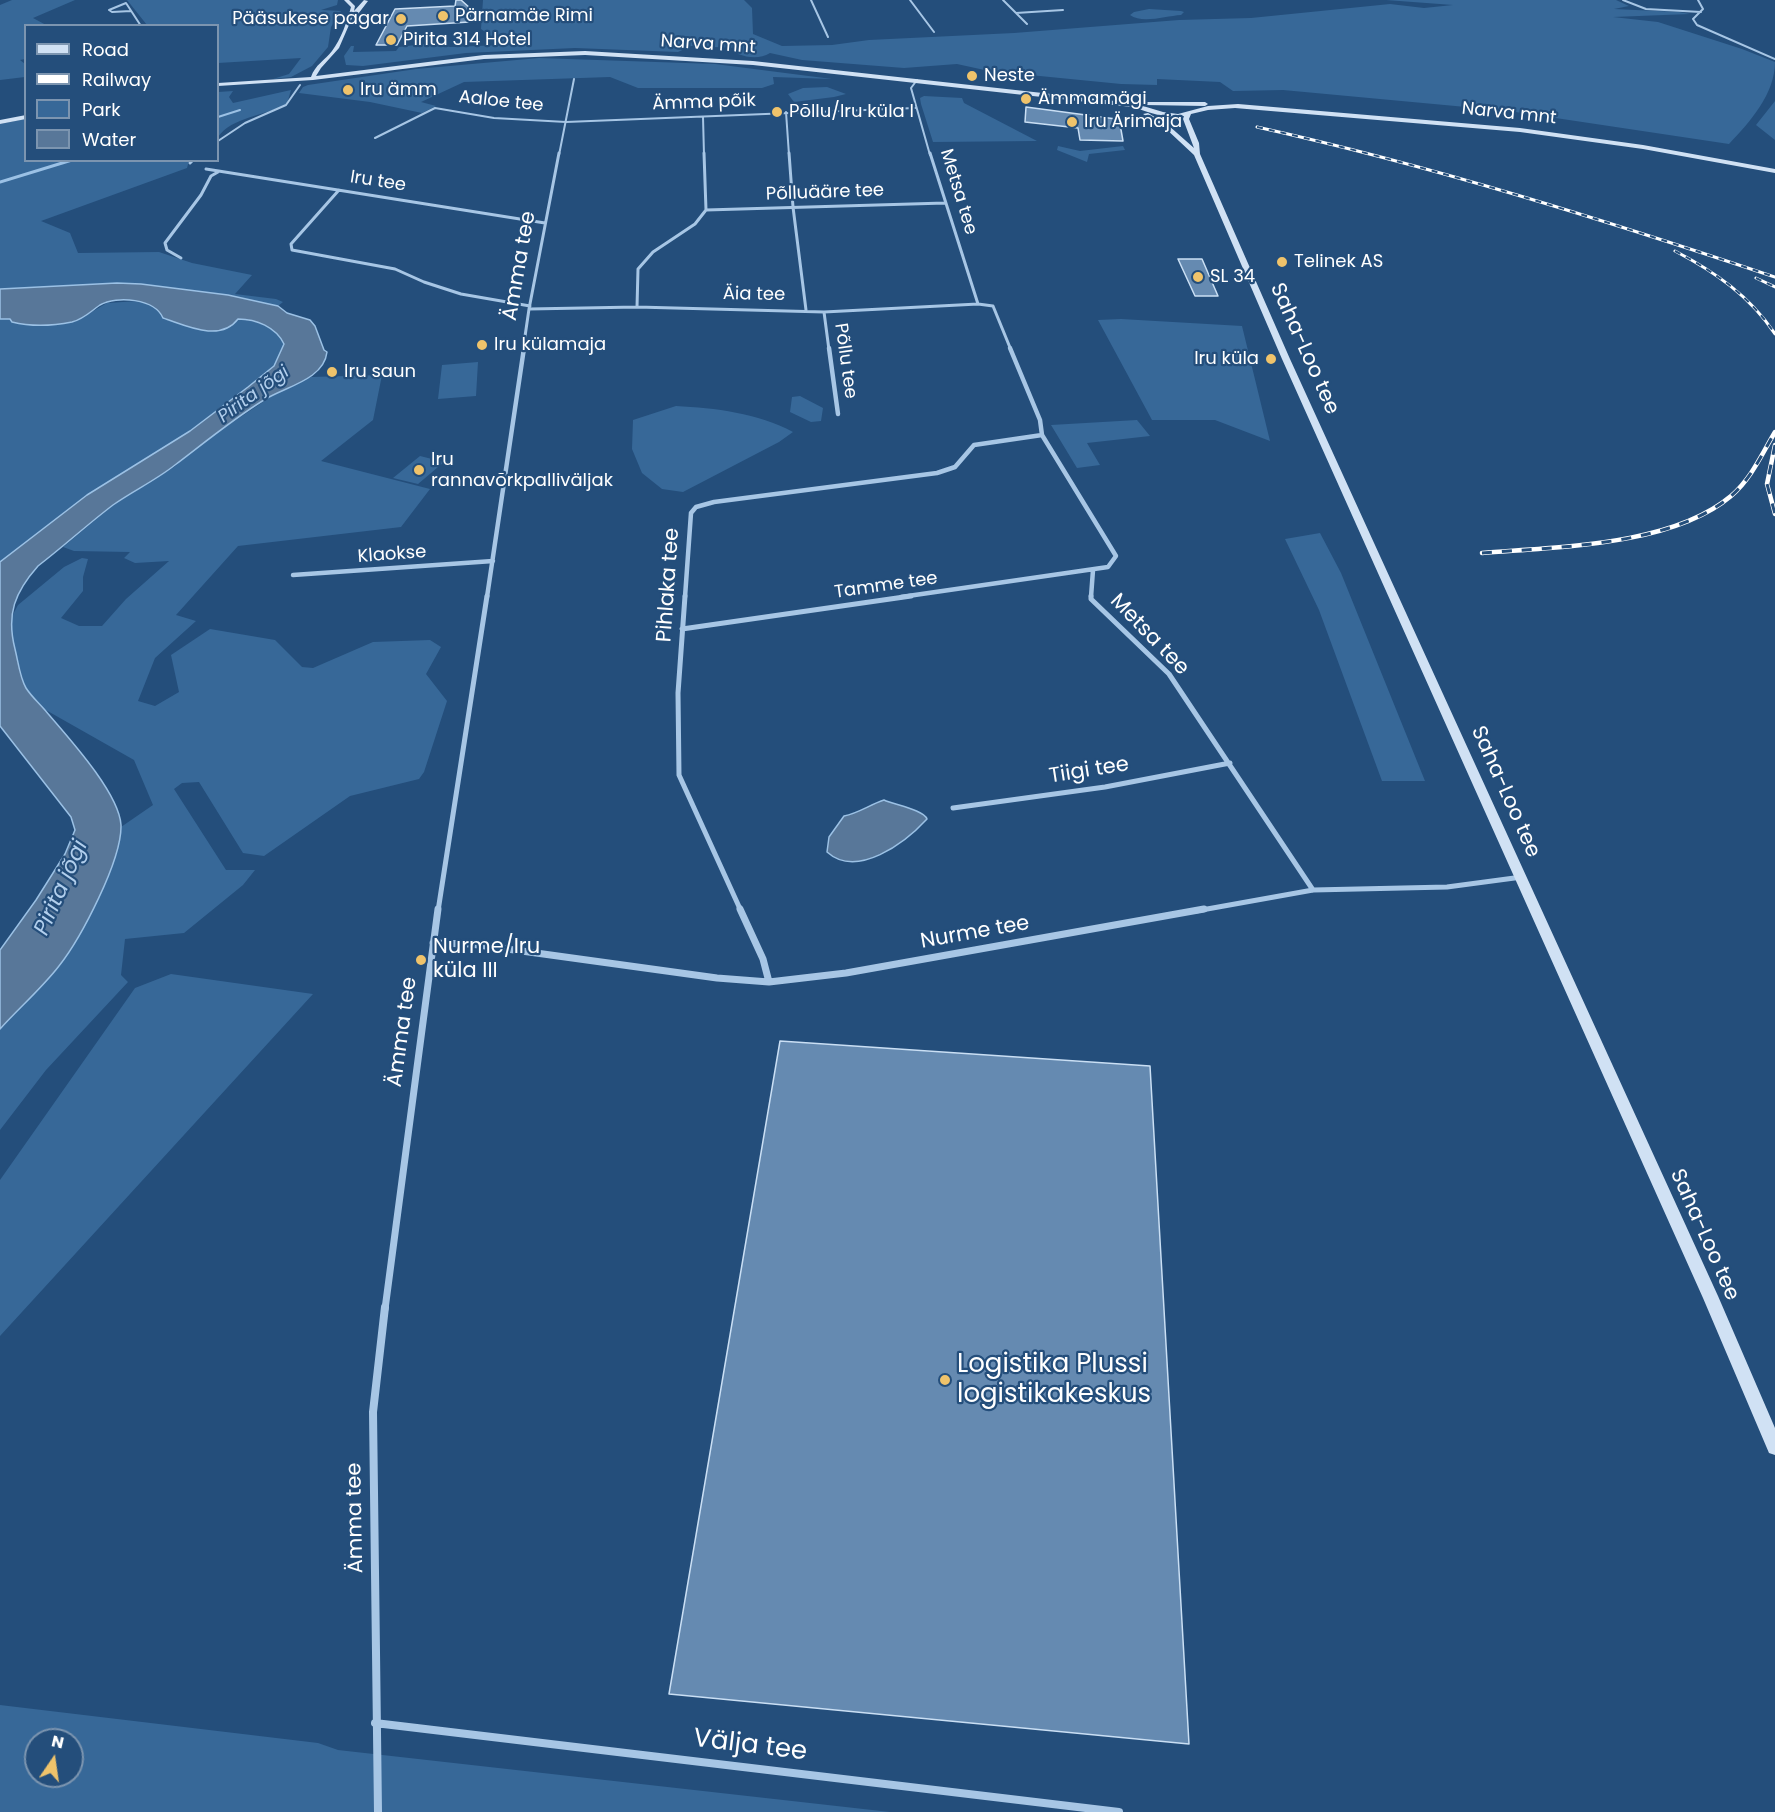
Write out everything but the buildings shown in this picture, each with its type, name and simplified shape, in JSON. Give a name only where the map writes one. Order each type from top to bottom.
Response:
[{"type":"main road","points":[[347,0],[366,2]]},
{"type":"main road","points":[[302,83],[324,73],[352,12],[353,7],[347,0]]},
{"type":"main road","points":[[348,22],[366,2]]},
{"type":"main road","points":[[272,81],[302,75],[333,54]]},
{"type":"main road","name":"Narva mnt","points":[[219,86],[313,78],[515,55],[617,54],[753,63],[1160,103],[1238,106],[1520,130],[1643,147],[1775,171]]},
{"type":"main road","points":[[313,78],[321,63]]},
{"type":"main road","name":"Narva mnt","points":[[219,86],[302,83],[422,65]]},
{"type":"main road","points":[[329,70],[344,72],[378,70]]},
{"type":"main road","points":[[313,78],[335,79]]},
{"type":"main road","name":"Narva mnt","points":[[991,88],[1154,109],[1167,115],[1238,106]]},
{"type":"main road","points":[[1059,98],[1119,106],[1143,113],[1166,125],[1187,145]]},
{"type":"main road","points":[[1154,109],[1154,106],[1160,103]]},
{"type":"main road","points":[[1186,104],[1193,107],[1191,113]]},
{"type":"main road","name":"Saha-Loo tee","points":[[1191,113],[1186,119],[1196,143],[1197,154],[1286,359],[1522,877],[1710,1296],[1775,1447]]},
{"type":"main road","name":"Saha-Loo tee","points":[[1167,115],[1177,122],[1187,145],[1197,154]]},
{"type":"main road","points":[[0,122],[24,117]]},
{"type":"street","points":[[811,0],[828,37]]},
{"type":"street","points":[[910,0],[934,32]]},
{"type":"street","points":[[1003,0],[1027,24]]},
{"type":"street","points":[[1623,0],[1646,9],[1701,12]]},
{"type":"street","points":[[1698,0],[1701,12]]},
{"type":"street","points":[[131,11],[112,12],[109,10],[126,3],[140,24]]},
{"type":"street","points":[[1016,13],[1064,10]]},
{"type":"street","points":[[1701,12],[1693,19],[1697,25],[1775,59]]},
{"type":"street","name":"Ämma tee","points":[[378,1812],[375,1723],[373,1412],[392,1245],[433,943],[530,308],[574,79]]},
{"type":"street","name":"Metsa tee","points":[[917,80],[911,88],[915,108],[978,304],[993,306],[1040,420],[1042,435],[1116,556],[1108,567],[1093,570],[1091,599],[1136,639],[1169,674],[1313,890]]},
{"type":"street","points":[[219,140],[256,118],[284,109],[302,83]]},
{"type":"street","name":"Aaloe tee","points":[[375,138],[435,108],[494,118],[566,122]]},
{"type":"street","name":"Ämma põik","points":[[566,122],[915,108]]},
{"type":"street","name":"Põllu tee","points":[[786,112],[793,207],[806,310]]},
{"type":"street","points":[[637,307],[638,269],[653,252],[696,224],[706,210],[703,117]]},
{"type":"street","name":"Iru tee","points":[[206,170],[545,222]]},
{"type":"street","points":[[182,258],[166,250],[165,243],[201,195],[211,176],[218,171]]},
{"type":"street","name":"Äia tee","points":[[339,190],[291,244],[292,250],[395,269],[410,278],[454,291],[530,308],[637,307],[824,312],[978,304]]},
{"type":"street","name":"Põlluääre tee","points":[[706,210],[945,203]]},
{"type":"street","name":"Põllu tee","points":[[824,312],[838,414]]},
{"type":"street","name":"Pihlaka tee","points":[[769,982],[763,959],[679,775],[678,693],[692,513],[696,507],[714,502],[937,473],[955,467],[974,445],[1042,435]]},
{"type":"street","name":"Klaokse","points":[[293,575],[493,561]]},
{"type":"street","name":"Tamme tee","points":[[682,629],[1093,570]]},
{"type":"street","name":"Tiigi tee","points":[[953,808],[1105,787],[1230,763]]},
{"type":"street","name":"Nurme tee","points":[[433,943],[471,944],[717,978],[769,982],[846,973],[1313,890],[1447,887],[1522,877]]},
{"type":"street","name":"Välja tee","points":[[375,1723],[1119,1812]]},
{"type":"green space","points":[[12,0],[75,0],[33,18],[44,24],[24,24],[24,59],[20,60],[24,63],[24,77],[0,80],[0,5]]},
{"type":"green space","points":[[127,0],[338,0],[337,5],[321,10],[341,11],[331,27],[328,47],[312,66],[291,77],[273,79],[289,74],[301,58],[219,63],[219,24],[146,24]]},
{"type":"green space","points":[[483,0],[744,0],[752,8],[753,34],[782,46],[832,45],[869,40],[1014,33],[1179,20],[1251,18],[1390,4],[1424,8],[1453,5],[1386,0],[1616,0],[1629,6],[1614,9],[1690,14],[1613,17],[1658,22],[1775,62],[1771,85],[1760,107],[1729,144],[1509,111],[1283,90],[1233,91],[1220,82],[1157,79],[1157,85],[1121,84],[989,71],[957,64],[904,68],[802,60],[770,53],[750,57],[738,54],[737,48],[691,46],[678,52],[575,48],[466,53],[363,66],[346,65],[344,56],[351,46],[354,46],[353,52],[396,51],[399,47],[431,43],[450,47],[504,45],[481,29]]},
{"type":"green space","points":[[1149,9],[1184,12],[1181,15],[1147,19],[1130,15]]},
{"type":"green space","points":[[539,58],[715,64],[832,79],[773,77],[774,84],[762,88],[638,88],[610,77],[464,82],[421,102],[436,106],[422,113],[370,102],[299,93],[303,87],[308,85],[416,69]]},
{"type":"green space","points":[[827,87],[846,94],[794,102],[788,94],[803,88]]},
{"type":"green space","points":[[291,90],[287,104],[231,125],[219,136],[219,92],[233,91],[229,97],[233,103]]},
{"type":"green space","points":[[924,96],[962,98],[964,103],[1037,141],[933,142],[921,104],[920,98]]},
{"type":"green space","points":[[1775,101],[1775,140],[1756,125]]},
{"type":"green space","points":[[24,119],[24,162],[189,162],[187,168],[41,221],[70,233],[78,253],[159,252],[192,263],[252,275],[235,294],[276,299],[283,302],[278,306],[228,295],[141,284],[0,289],[0,124]]},
{"type":"green space","points":[[1058,146],[1080,151],[1123,146],[1125,150],[1089,154],[1087,162],[1057,150]]},
{"type":"green space","points":[[138,301],[153,306],[163,318],[199,330],[231,327],[237,319],[254,322],[272,329],[284,344],[274,366],[248,388],[190,431],[87,495],[0,562],[0,319],[10,319],[12,322],[37,326],[64,323],[76,321],[107,303]]},
{"type":"green space","points":[[1121,319],[1242,326],[1270,441],[1215,420],[1152,420],[1098,320]]},
{"type":"green space","points":[[478,362],[476,396],[438,399],[442,365]]},
{"type":"green space","points":[[382,375],[373,420],[321,461],[430,489],[401,527],[238,546],[176,615],[196,621],[155,658],[138,701],[155,706],[179,692],[171,655],[210,629],[275,640],[302,667],[313,668],[373,642],[430,640],[441,647],[426,674],[447,701],[424,772],[419,779],[350,796],[264,856],[243,853],[199,782],[182,783],[174,789],[226,870],[255,870],[243,885],[184,933],[125,939],[121,975],[128,982],[46,1070],[0,1130],[0,1029],[60,966],[116,852],[121,827],[153,805],[134,760],[44,709],[25,687],[12,639],[10,620],[18,605],[64,567],[82,558],[88,559],[83,577],[83,591],[61,618],[79,626],[102,626],[126,599],[169,561],[135,563],[124,558],[130,552],[74,551],[63,547],[112,506],[174,467],[206,440],[281,390],[311,377]]},
{"type":"green space","points":[[800,396],[823,408],[821,421],[811,422],[790,412],[792,397]]},
{"type":"green space","points":[[676,406],[706,408],[751,416],[793,432],[779,442],[683,492],[662,489],[642,473],[632,449],[633,420]]},
{"type":"green space","points":[[1137,420],[1150,436],[1087,443],[1100,465],[1077,468],[1051,425]]},
{"type":"green space","name":"Iru rannavõrkpalliväljak","points":[[420,456],[444,462],[418,484],[393,478]]},
{"type":"green space","points":[[1320,533],[1341,573],[1425,781],[1382,781],[1319,610],[1285,539]]},
{"type":"green space","points":[[171,974],[313,994],[0,1336],[0,1180],[135,988]]},
{"type":"green space","points":[[0,1705],[318,1743],[338,1750],[890,1812],[0,1812]]},
{"type":"water","name":"Pirita jõgi","points":[[117,283],[228,295],[278,306],[287,313],[310,320],[327,352],[324,362],[311,376],[252,407],[168,470],[104,512],[38,566],[18,594],[12,614],[12,636],[24,684],[30,694],[78,748],[102,781],[118,812],[121,825],[120,840],[108,878],[78,937],[52,974],[0,1029],[0,950],[65,854],[75,830],[71,817],[0,726],[0,562],[87,495],[190,431],[248,387],[274,366],[284,344],[271,329],[252,321],[238,319],[231,326],[222,330],[202,330],[163,318],[159,312],[144,303],[125,300],[107,302],[72,322],[34,325],[0,319],[0,289]]},
{"type":"water","points":[[884,800],[915,810],[927,819],[894,847],[866,860],[852,862],[839,859],[827,852],[829,837],[844,816]]},
{"type":"waterway","points":[[219,117],[240,110]]},
{"type":"waterway","points":[[0,182],[65,162]]},
{"type":"railway","points":[[1257,127],[1323,142],[1518,195],[1775,277]]},
{"type":"railway","points":[[1675,251],[1704,267],[1731,286],[1754,308],[1775,334]]},
{"type":"railway","points":[[1756,278],[1775,287]]},
{"type":"railway","points":[[1482,553],[1578,546],[1646,534],[1678,525],[1706,513],[1731,496],[1756,466],[1775,432]]},
{"type":"railway","points":[[1775,445],[1767,484],[1775,514]]},
{"type":"place","name":"Pärnamäe Rimi","points":[[443,16]]},
{"type":"place","name":"Pääsukese pagar","points":[[401,19]]},
{"type":"place","name":"Pirita 314 Hotel","points":[[391,40]]},
{"type":"place","name":"Neste","points":[[972,76]]},
{"type":"place","name":"Iru ämm","points":[[348,90]]},
{"type":"place","name":"Ämmamägi","points":[[1026,99]]},
{"type":"place","name":"Põllu/Iru küla I","points":[[777,112]]},
{"type":"place","name":"Iru Ärimaja","points":[[1072,122]]},
{"type":"place","name":"Telinek AS","points":[[1282,262]]},
{"type":"place","name":"SL 34","points":[[1198,277]]},
{"type":"place","name":"Iru külamaja","points":[[482,345]]},
{"type":"place","name":"Iru küla","points":[[1271,359]]},
{"type":"place","name":"Iru saun","points":[[332,372]]},
{"type":"place","name":"Iru rannavõrkpalliväljak","points":[[419,470]]},
{"type":"place","name":"Nurme/Iru küla III","points":[[421,960]]},
{"type":"place","name":"Logistika Plussi logistikakeskus","points":[[945,1380]]}]
